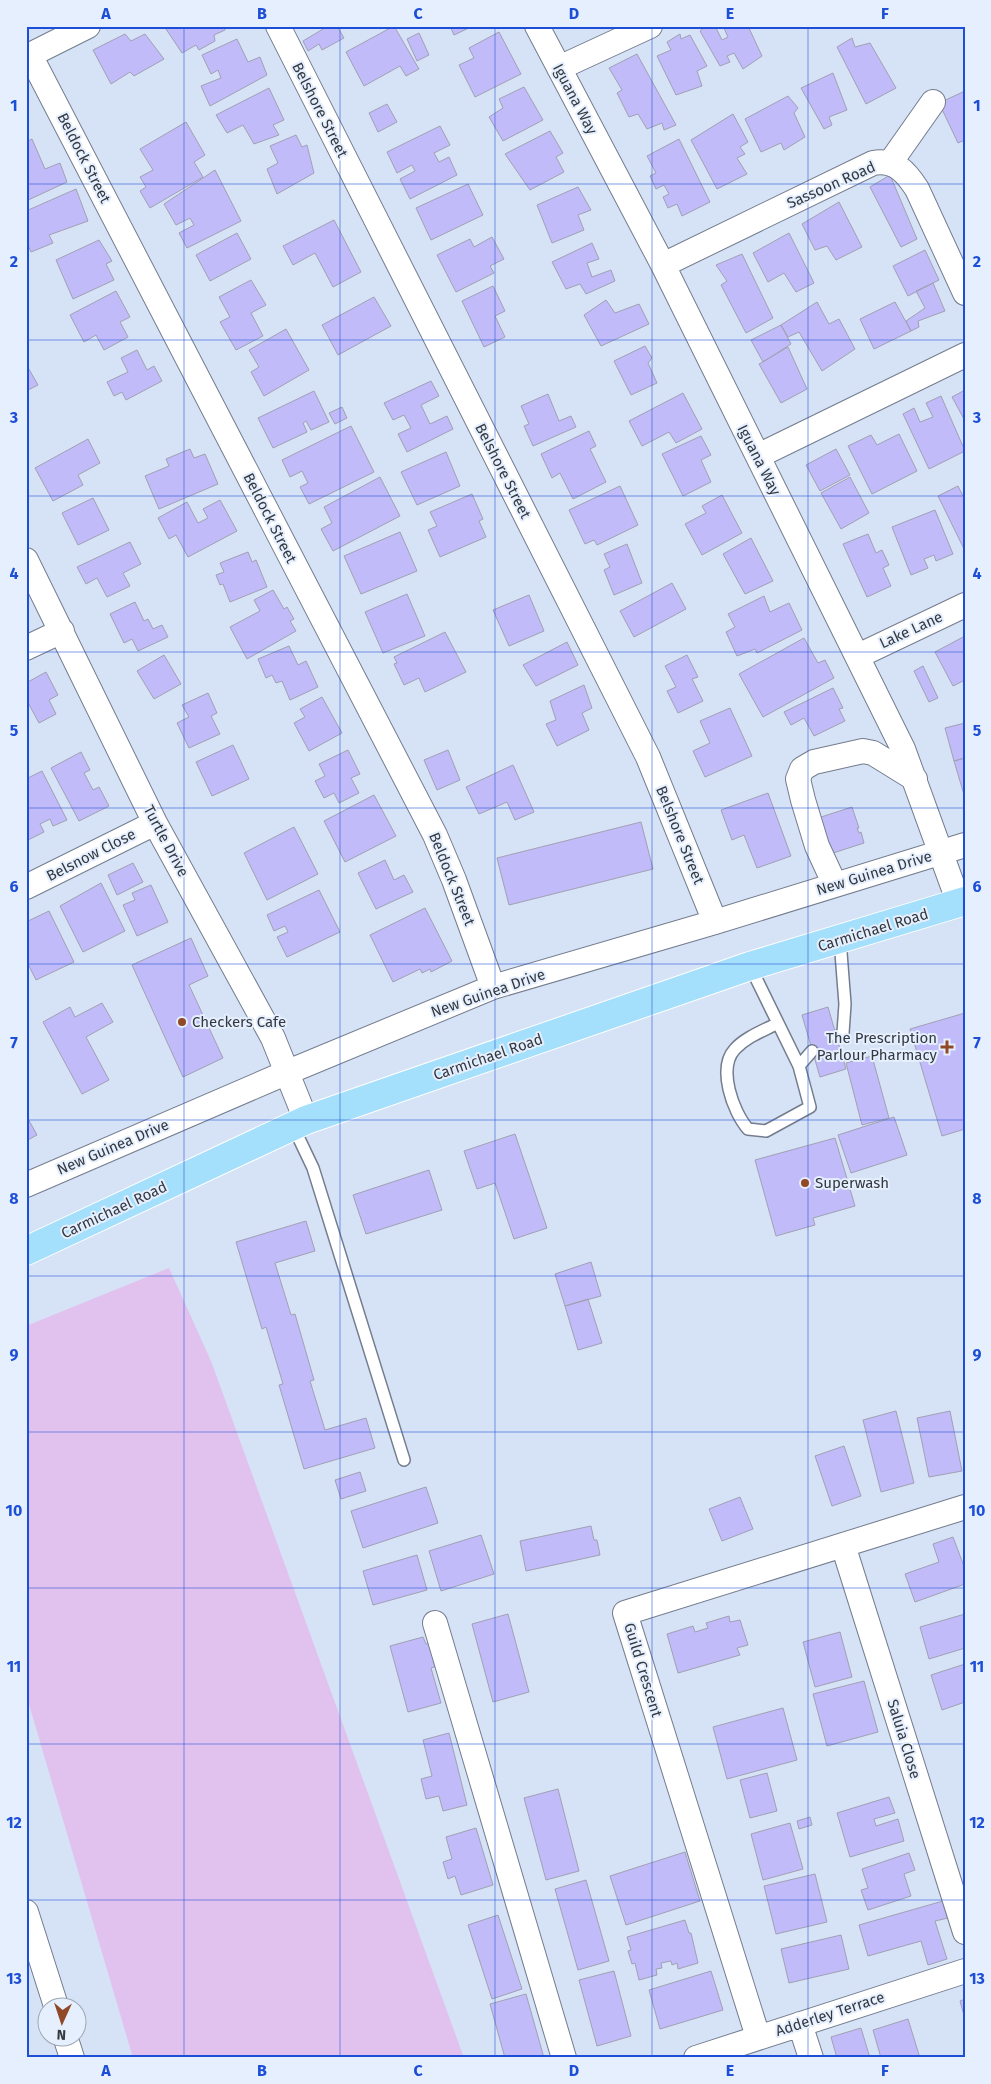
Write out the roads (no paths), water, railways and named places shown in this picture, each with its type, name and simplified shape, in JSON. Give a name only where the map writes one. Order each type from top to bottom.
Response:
[{"type":"main road","name":"Carmichael Road","points":[[26,1251],[300,1123],[750,966],[962,902]]},
{"type":"street","points":[[28,56],[88,26]]},
{"type":"street","name":"Belshore Street","points":[[278,26],[648,757],[715,922]]},
{"type":"street","name":"Iguana Way","points":[[537,26],[663,265],[858,656],[903,749],[962,902]]},
{"type":"street","points":[[558,68],[650,26]]},
{"type":"street","name":"Beldock Street","points":[[28,56],[434,836],[454,880],[493,988]]},
{"type":"street","points":[[890,163],[933,102]]},
{"type":"street","name":"Sassoon Road","points":[[663,265],[873,163],[890,163],[902,170],[916,189],[965,293]]},
{"type":"street","points":[[758,456],[965,355]]},
{"type":"street","name":"Turtle Drive","points":[[26,560],[155,823],[255,1003],[288,1072],[300,1123]]},
{"type":"street","name":"Lake Lane","points":[[858,656],[965,605]]},
{"type":"street","points":[[26,648],[62,631]]},
{"type":"street","points":[[835,885],[817,846],[803,800],[798,779],[802,769],[814,762],[863,751],[879,756],[915,779]]},
{"type":"street","name":"Belsnow Close","points":[[26,887],[155,823]]},
{"type":"street","name":"New Guinea Drive","points":[[26,1184],[288,1072],[493,988],[965,845]]},
{"type":"street","name":"Guild Crescent","points":[[758,2038],[625,1614],[965,1507]]},
{"type":"street","name":"Saluia Close","points":[[843,1545],[965,1932]]},
{"type":"street","points":[[434,1623],[564,2058]]},
{"type":"street","points":[[26,1912],[53,1996]]},
{"type":"street","name":"Adderley Terrace","points":[[696,2058],[965,1971]]},
{"type":"street","points":[[800,2024],[811,2058]]},
{"type":"street","points":[[68,2046],[72,2058]]},
{"type":"lane","points":[[837,1037],[843,1033],[845,1004],[840,940]]},
{"type":"lane","points":[[750,966],[778,1023],[799,1066],[810,1107],[766,1130],[748,1128],[740,1120],[731,1101],[728,1070],[732,1051],[743,1041],[778,1023]]},
{"type":"lane","points":[[799,1066],[812,1051]]},
{"type":"lane","points":[[300,1123],[404,1460]]},
{"type":"place","name":"Checkers Cafe","points":[[182,1022]]},
{"type":"place","name":"The Prescription Parlour Pharmacy","points":[[947,1047]]},
{"type":"place","name":"Superwash","points":[[805,1183]]}]
